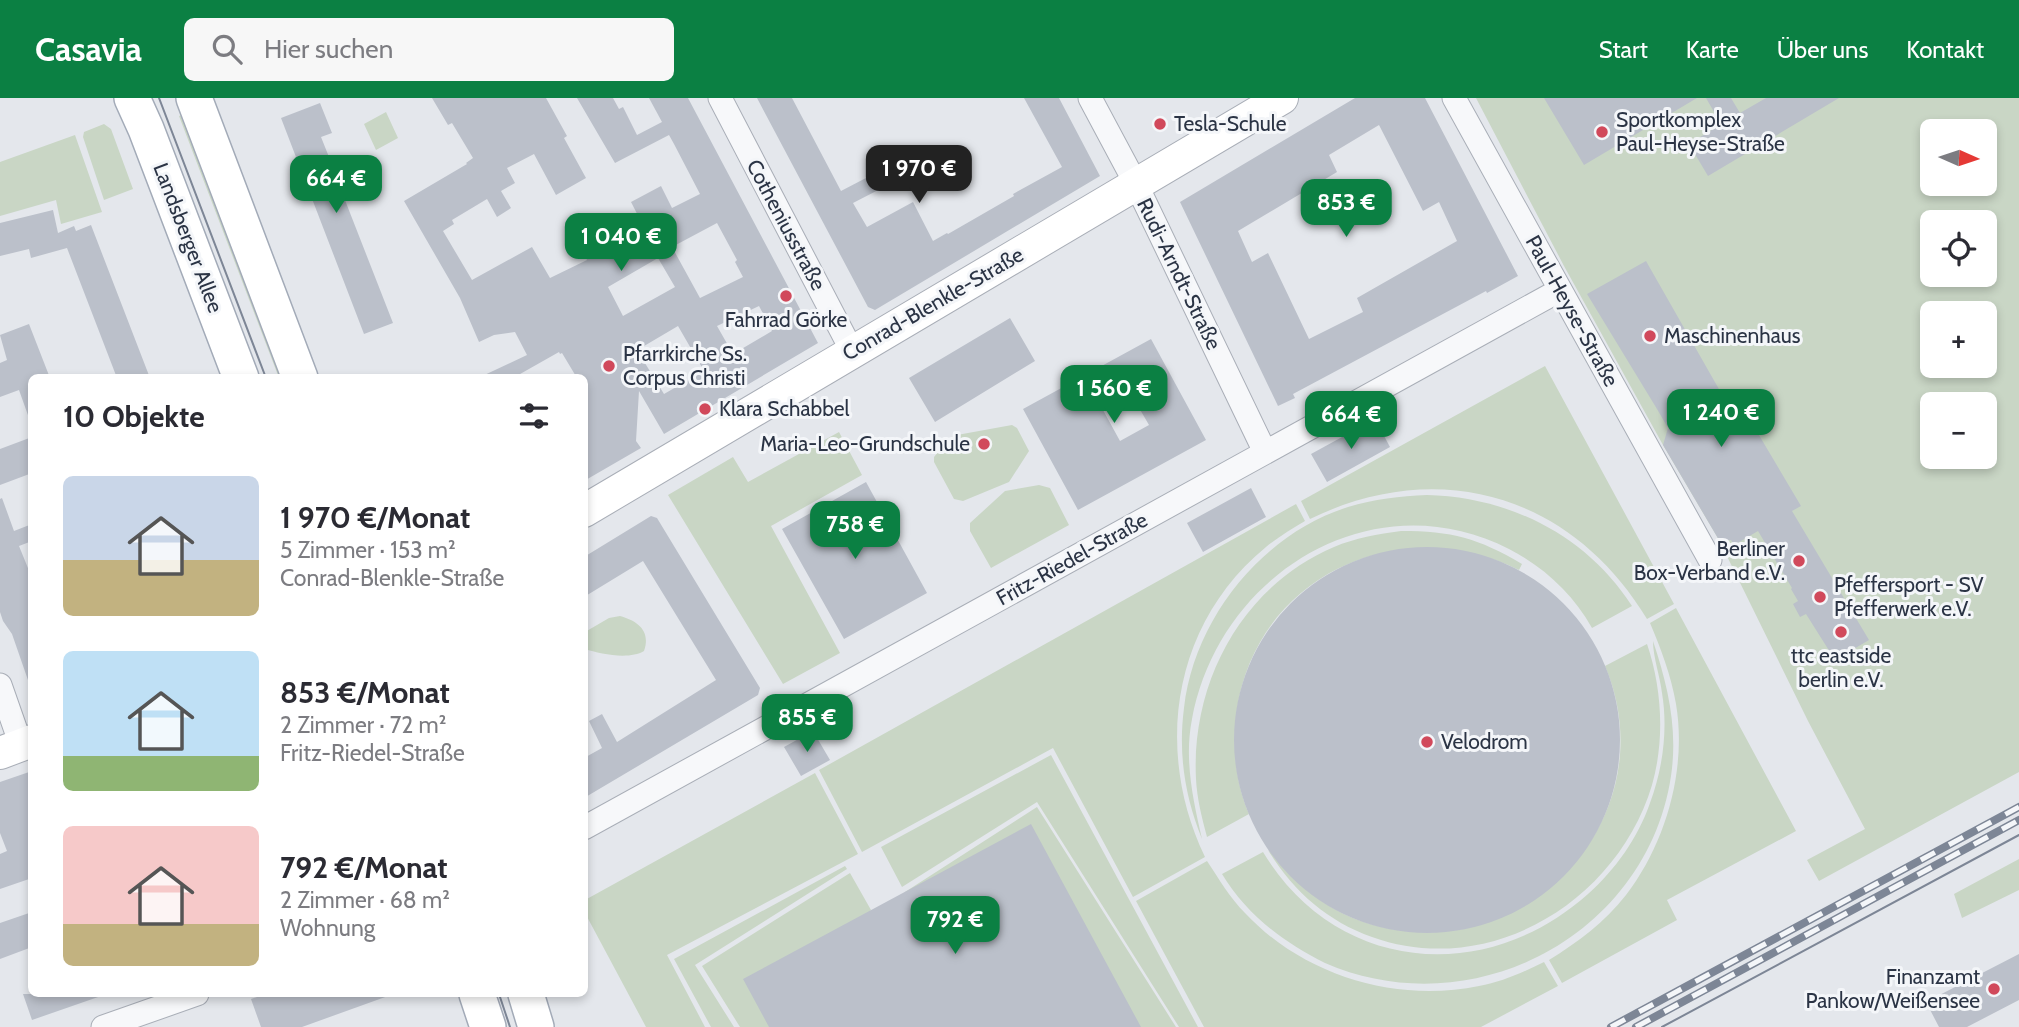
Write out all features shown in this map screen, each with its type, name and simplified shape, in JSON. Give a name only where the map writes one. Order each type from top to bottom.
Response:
[{"type":"main road","name":"Landsberger Allee","points":[[132,98],[239,374]]},
{"type":"main road","points":[[194,98],[298,374]]},
{"type":"main road","points":[[478,997],[488,1027]]},
{"type":"main road","points":[[527,997],[536,1027]]},
{"type":"street","name":"Cotheniusstraße","points":[[720,98],[852,351]]},
{"type":"street","name":"Rudi-Arndt-Straße","points":[[1090,98],[1137,186],[1265,452]]},
{"type":"street","name":"Conrad-Blenkle-Straße","points":[[588,509],[1282,98]]},
{"type":"street","name":"Paul-Heyse-Straße","points":[[1454,98],[1710,560]]},
{"type":"street","name":"Fritz-Riedel-Straße","points":[[588,826],[1560,290]]},
{"type":"street","points":[[0,685],[18,746]]},
{"type":"street","points":[[103,1027],[188,997]]},
{"type":"green space","points":[[1476,98],[2019,98],[2019,772],[1819,881],[1807,860],[1865,829],[1808,721],[1719,540],[1564,266]]},
{"type":"green space","points":[[386,112],[398,138],[376,150],[364,124]]},
{"type":"green space","points":[[185,114],[284,374],[277,374],[179,116]]},
{"type":"green space","points":[[104,124],[111,129],[133,189],[104,200],[83,137],[84,132]]},
{"type":"green space","points":[[75,135],[102,212],[61,224],[56,200],[0,216],[0,162]]},
{"type":"green space","points":[[1545,366],[1674,604],[1647,619],[1616,577],[1581,542],[1541,516],[1499,499],[1454,490],[1407,491],[1358,500],[1310,519],[1301,501]]},
{"type":"green space","points":[[1012,425],[1017,428],[1029,451],[1009,482],[963,501],[954,499],[934,462],[934,457],[950,438],[957,435]]},
{"type":"green space","points":[[839,432],[862,475],[771,526],[840,653],[783,684],[668,495],[733,457],[748,482]]},
{"type":"green space","points":[[1039,485],[1050,488],[1069,525],[991,568],[970,531],[970,523],[1005,491]]},
{"type":"green space","points":[[1427,495],[1488,503],[1544,525],[1593,559],[1614,581],[1632,606],[1592,628],[1567,593],[1534,564],[1509,549],[1457,530],[1405,526],[1356,534],[1309,553],[1268,583],[1234,621],[1208,667],[1192,719],[1189,749],[1193,794],[1202,839],[1184,775],[1182,725],[1190,675],[1218,612],[1238,584],[1261,559],[1288,537],[1317,520],[1368,502]]},
{"type":"green space","points":[[1296,504],[1305,521],[1266,547],[1234,578],[1210,613],[1192,651],[1181,691],[1177,733],[1180,775],[1189,816],[1205,857],[1133,897],[1053,748],[862,852],[819,770]]},
{"type":"green space","points":[[1401,531],[1435,532],[1464,538],[1492,548],[1522,564],[1519,570],[1474,554],[1428,548],[1383,553],[1341,567],[1304,590],[1273,622],[1250,662],[1237,709],[1236,763],[1249,814],[1207,837],[1196,779],[1197,743],[1203,707],[1213,673],[1229,641],[1249,612],[1273,586],[1301,564],[1350,541]]},
{"type":"green space","points":[[1676,608],[1796,831],[1667,900],[1677,920],[1562,983],[1549,960],[1590,931],[1626,895],[1652,852],[1670,804],[1676,779],[1679,729],[1671,683],[1650,623]]},
{"type":"green space","points":[[620,616],[637,624],[646,638],[644,651],[623,656],[588,650],[588,630],[609,618]]},
{"type":"green space","points":[[1653,641],[1667,691],[1673,741],[1671,776],[1655,833],[1627,882],[1590,922],[1544,954],[1493,974],[1438,983],[1381,980],[1325,963],[1280,936],[1242,902],[1222,874],[1263,852],[1294,892],[1330,923],[1371,943],[1414,953],[1459,953],[1504,943],[1547,924],[1588,894],[1607,875],[1625,853],[1650,803],[1661,762],[1664,734],[1664,707]]},
{"type":"green space","points":[[1647,644],[1656,678],[1660,714],[1659,750],[1652,785],[1635,827],[1610,864],[1579,896],[1543,921],[1503,938],[1460,947],[1416,947],[1372,937],[1340,922],[1312,903],[1288,879],[1268,850],[1289,874],[1315,896],[1343,914],[1364,922],[1422,932],[1477,925],[1526,904],[1567,871],[1598,828],[1617,778],[1620,723],[1605,666]]},
{"type":"green space","points":[[1051,755],[1198,1027],[1179,1027],[1037,802],[902,887],[881,847]]},
{"type":"green space","points":[[815,773],[858,854],[667,955],[705,1027],[646,1027],[588,919],[588,898]]},
{"type":"green space","points":[[1037,807],[1176,1027],[1137,1027],[905,892]]},
{"type":"green space","points":[[2019,859],[2019,890],[1962,918],[1954,894]]},
{"type":"green space","points":[[1207,861],[1234,901],[1269,935],[1323,968],[1353,980],[1416,991],[1448,990],[1496,982],[1544,962],[1558,986],[1481,1027],[1204,1027],[1136,901]]},
{"type":"green space","points":[[845,866],[847,869],[695,965],[734,1027],[711,1027],[674,959]]},
{"type":"green space","points":[[850,873],[871,910],[769,1027],[740,1027],[702,966]]},
{"type":"building","points":[[432,98],[546,98],[586,178],[556,195],[534,154],[507,168],[515,183],[501,191],[511,208],[497,217],[487,199],[452,220],[454,224],[443,231],[472,280],[532,247],[550,278],[587,260],[573,234],[603,217],[621,254],[650,239],[631,202],[661,186],[672,208],[700,194],[669,135],[615,163],[577,98],[613,98],[619,109],[623,107],[637,135],[662,122],[649,98],[688,98],[818,343],[664,434],[639,391],[636,441],[641,448],[588,479],[588,374],[575,374],[559,352],[520,374],[487,374],[527,355],[515,332],[494,335],[479,342],[460,298],[404,201],[473,158],[452,123],[448,125]],"holes":[[[717,223],[743,277],[700,298],[672,247]],[[658,258],[675,287],[623,316],[608,287]],[[759,306],[772,331],[733,354],[717,326]],[[678,326],[704,371],[664,394],[639,349]]]},
{"type":"building","points":[[757,98],[792,98],[841,191],[910,155],[917,170],[853,203],[867,227],[913,202],[933,241],[1062,167],[1024,98],[1059,98],[1100,176],[875,310],[868,307]]},
{"type":"building","points":[[1355,98],[1425,98],[1518,276],[1293,394],[1295,398],[1278,406],[1180,202]],"holes":[[[1379,125],[1423,211],[1439,202],[1457,241],[1357,298],[1363,312],[1309,339],[1268,253],[1252,262],[1238,231],[1337,172],[1329,155]]]},
{"type":"building","name":"Sportkomplex Paul-Heyse-Straße","points":[[1544,98],[1697,98],[1584,165]]},
{"type":"building","name":"Sportkomplex Paul-Heyse-Straße","points":[[1706,98],[1731,98],[1740,113],[1766,98],[1839,98],[1708,176],[1689,144],[1721,124]]},
{"type":"building","points":[[320,103],[332,133],[321,137],[339,182],[349,178],[355,191],[343,195],[393,323],[364,334],[281,118]]},
{"type":"building","points":[[53,210],[58,233],[74,226],[76,231],[91,225],[148,374],[115,374],[67,248],[31,258],[29,249],[0,256],[0,223]]},
{"type":"building","points":[[1646,261],[1724,398],[1734,393],[1801,506],[1792,511],[1869,640],[1835,660],[1806,614],[1800,617],[1793,604],[1798,601],[1792,588],[1758,531],[1734,545],[1731,540],[1719,540],[1663,445],[1668,428],[1587,294]]},
{"type":"building","points":[[1010,318],[1035,361],[935,422],[909,378]]},
{"type":"building","points":[[29,324],[48,374],[28,374],[28,415],[19,390],[0,397],[0,363],[7,360],[0,335]]},
{"type":"building","points":[[1151,339],[1206,440],[1078,510],[1023,409]],"holes":[[[1131,394],[1149,425],[1120,441],[1103,410]]]},
{"type":"building","points":[[1375,419],[1390,447],[1327,482],[1311,454]]},
{"type":"building","points":[[28,438],[28,474],[0,485],[0,449]]},
{"type":"building","points":[[866,482],[927,593],[844,639],[782,529]]},
{"type":"building","points":[[1251,488],[1266,517],[1203,552],[1187,523]]},
{"type":"building","points":[[2,498],[14,531],[28,526],[28,543],[19,546],[28,568],[28,680],[12,634],[0,612]]},
{"type":"building","points":[[651,516],[657,518],[760,688],[758,695],[588,796],[588,756],[602,748],[589,721],[602,714],[617,742],[716,680],[643,561],[588,595],[588,555]]},
{"type":"building","name":"Velodrom","points":[[1427,547],[1465,551],[1501,562],[1534,580],[1563,604],[1587,633],[1605,666],[1616,702],[1620,740],[1616,778],[1605,814],[1587,847],[1563,876],[1534,900],[1501,918],[1465,929],[1427,933],[1389,929],[1353,918],[1320,900],[1291,876],[1267,847],[1249,814],[1238,778],[1234,740],[1238,702],[1249,666],[1267,633],[1291,604],[1320,580],[1353,562],[1389,551]]},
{"type":"building","points":[[813,731],[830,760],[801,776],[784,747]]},
{"type":"building","points":[[28,772],[28,879],[0,889],[0,854],[7,851],[0,833],[0,782]]},
{"type":"building","points":[[1031,824],[1141,1027],[769,1027],[743,979]]},
{"type":"building","points":[[28,913],[28,948],[0,959],[0,923]]},
{"type":"building","points":[[2019,954],[2019,1000],[1967,1027],[1939,1027],[1926,1002]]},
{"type":"building","points":[[23,994],[28,994],[28,997],[98,997],[32,1020]]},
{"type":"building","points":[[385,997],[302,1027],[261,1027],[251,999]]},
{"type":"tram line","points":[[159,98],[264,374]]},
{"type":"tram line","points":[[1662,1027],[2019,835]]},
{"type":"tram line","points":[[500,997],[510,1027]]},
{"type":"railway","points":[[1611,1027],[2019,807]]},
{"type":"railway","points":[[1636,1027],[2019,820]]},
{"type":"place","name":"Tesla-Schule","points":[[1160,124]]},
{"type":"place","name":"Sportkomplex Paul-Heyse-Straße","points":[[1602,132]]},
{"type":"place","name":"Fahrrad Görke","points":[[786,296]]},
{"type":"place","name":"Maschinenhaus","points":[[1650,336]]},
{"type":"place","name":"Pfarrkirche Ss. Corpus Christi","points":[[609,366]]},
{"type":"place","name":"Klara Schabbel","points":[[705,409]]},
{"type":"place","name":"Maria-Leo-Grundschule","points":[[984,444]]},
{"type":"place","name":"Berliner Box-Verband e.V.","points":[[1799,561]]},
{"type":"place","name":"Pfeffersport - SV Pfefferwerk e.V.","points":[[1820,597]]},
{"type":"place","name":"ttc eastside berlin e.V.","points":[[1841,632]]},
{"type":"place","name":"Velodrom","points":[[1427,742]]},
{"type":"place","name":"Finanzamt Pankow/Weißensee","points":[[1994,989]]}]
